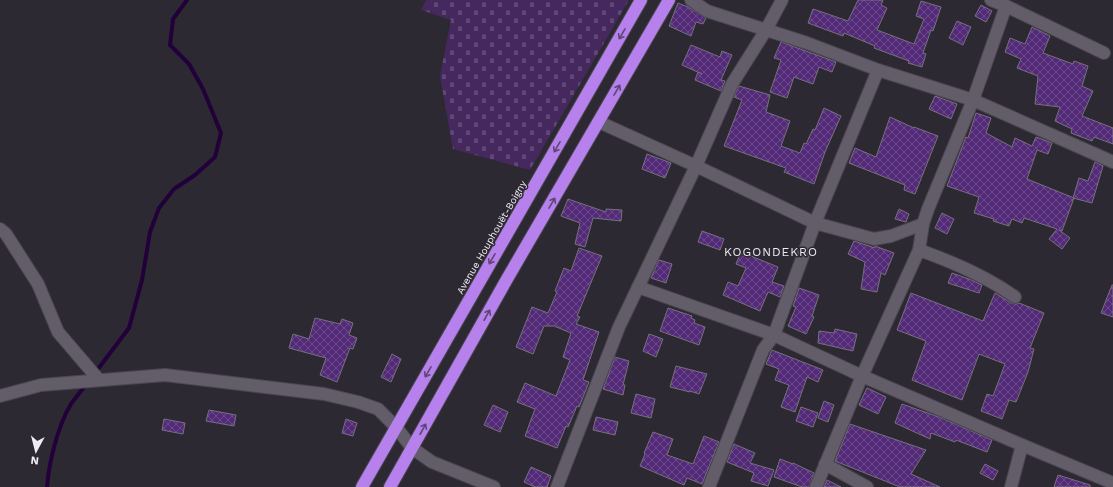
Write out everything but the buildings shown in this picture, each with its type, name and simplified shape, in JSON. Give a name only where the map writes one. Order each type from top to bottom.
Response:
[{"type":"highway","name":"Avenue Houphouët-Boigny","points":[[362,487],[641,0]]},
{"type":"highway","points":[[390,487],[507,279],[599,122],[668,0]]},
{"type":"street","points":[[691,0],[707,11],[807,43],[878,70],[973,100],[1113,162]]},
{"type":"street","points":[[557,487],[619,327],[696,166],[732,84],[766,30],[782,0]]},
{"type":"street","points":[[991,0],[1104,53]]},
{"type":"street","points":[[816,487],[862,376],[919,250],[923,224],[928,209],[973,100],[1006,6]]},
{"type":"street","points":[[709,487],[763,350],[774,335],[815,223],[878,70]]},
{"type":"street","points":[[599,122],[696,166],[815,223],[874,239],[891,236],[923,224]]},
{"type":"street","points":[[0,229],[6,234],[38,284],[58,332],[99,380]]},
{"type":"street","points":[[919,250],[951,261],[999,285],[1015,297]]},
{"type":"street","points":[[638,287],[774,335],[862,376],[1113,483]]},
{"type":"street","points":[[0,396],[41,385],[165,375],[324,394],[358,402],[378,409],[396,427],[412,448],[432,462],[494,487]]},
{"type":"street","points":[[1010,487],[1022,445]]},
{"type":"street","points":[[825,464],[868,487]]},
{"type":"green space","points":[[426,0],[629,0],[530,170],[453,149],[440,76],[451,20],[421,10]]},
{"type":"waterway","points":[[95,373],[129,328],[142,280],[150,232],[159,208],[174,189],[195,175],[215,157],[221,133],[203,89],[189,64],[170,45],[173,19],[187,0]]},
{"type":"waterway","points":[[47,487],[52,455],[62,422],[71,404],[86,385]]},
{"type":"district","name":"KOGONDEKRO","points":[[771,252]]}]
